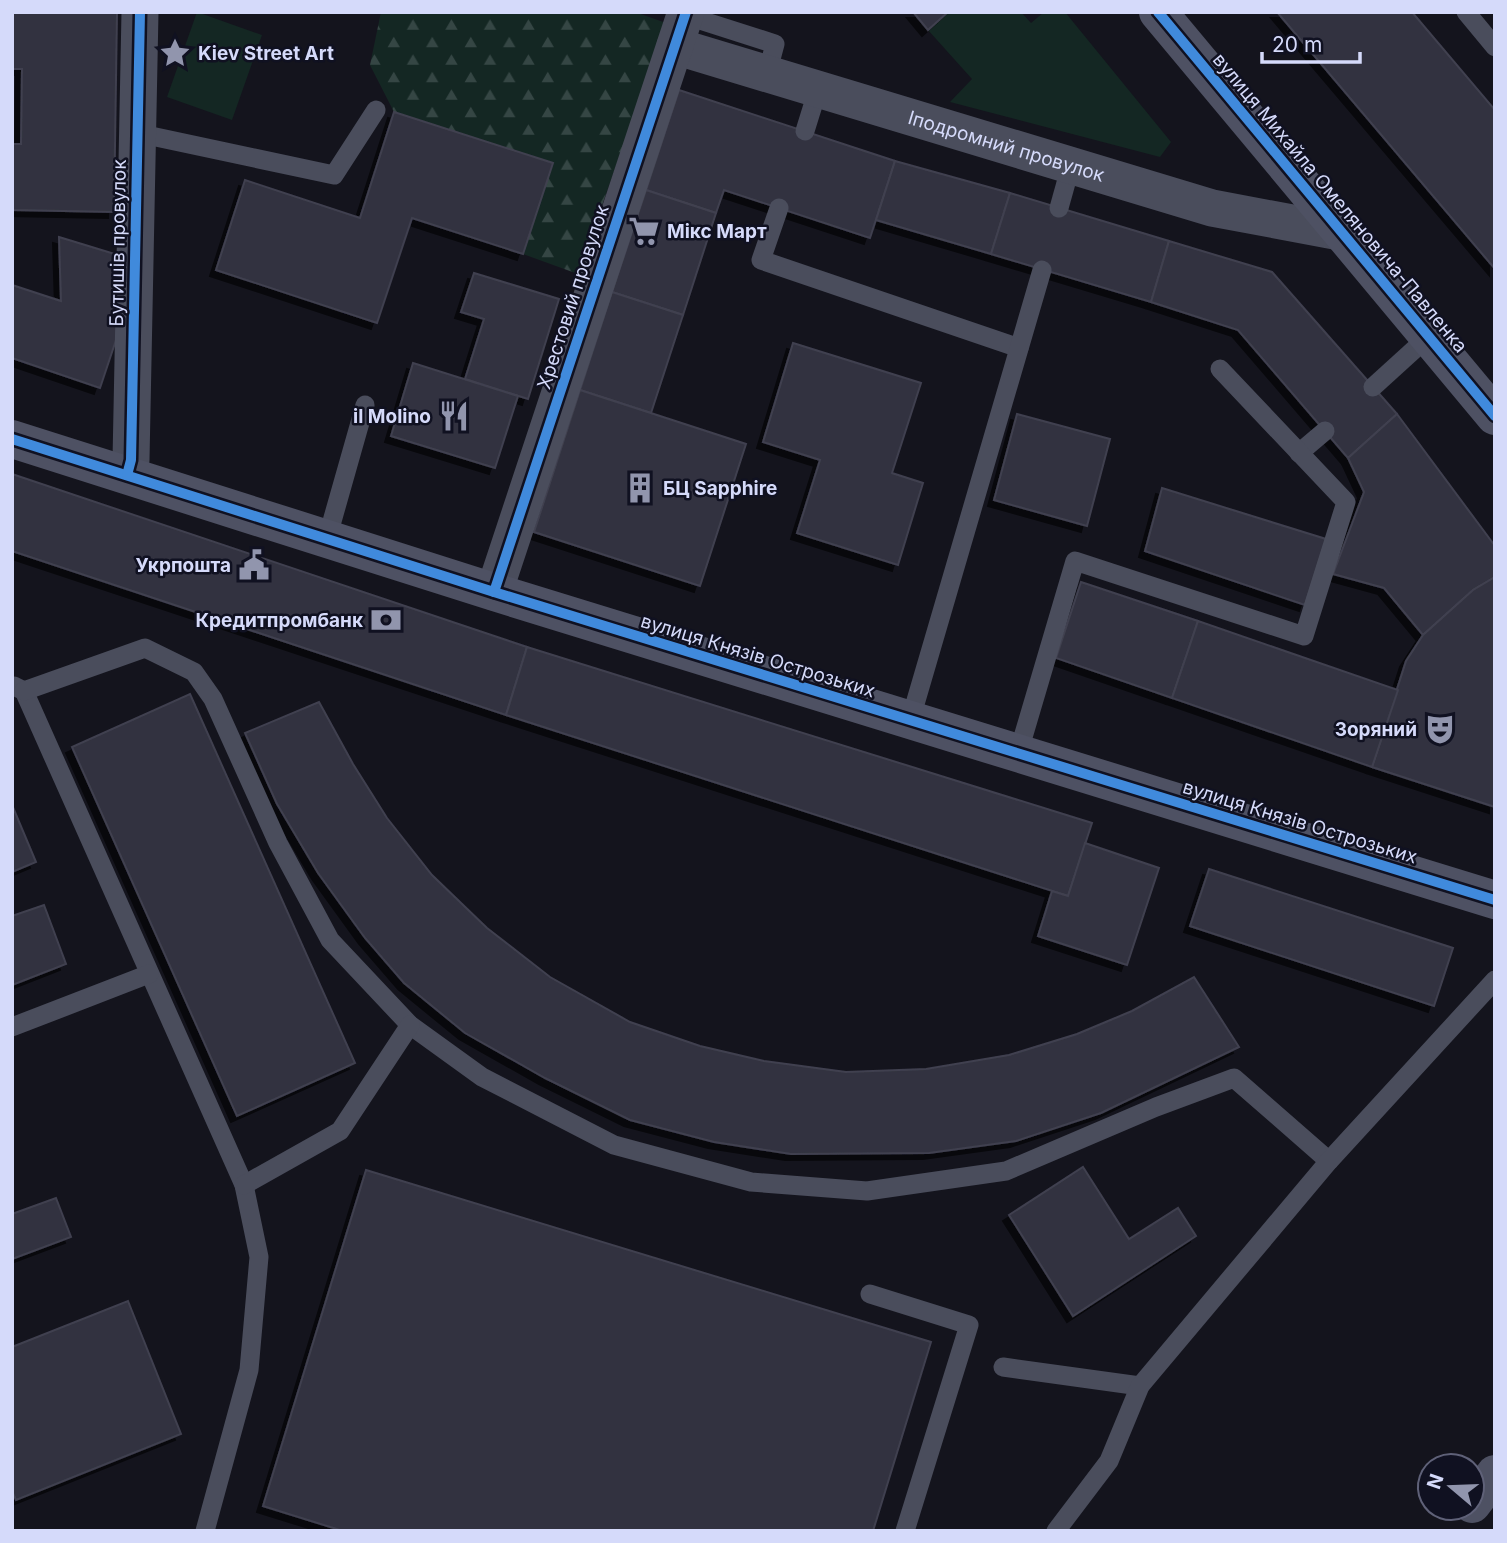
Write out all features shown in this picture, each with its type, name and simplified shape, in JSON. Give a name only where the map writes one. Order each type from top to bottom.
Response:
[{"type":"main road","name":"вулиця Михайла Омеляновича-Павленка","points":[[1158,12],[1495,416]]},
{"type":"main road","name":"вулиця Князів Острозьких","points":[[12,439],[494,592],[1495,900]]},
{"type":"street","name":"Бутишів провулок","points":[[127,475],[131,460],[140,12]]},
{"type":"street","name":"Іподромний провулок","points":[[681,21],[766,74],[1212,208],[1340,232]]},
{"type":"street","name":"Хрестовий провулок","points":[[494,592],[681,21]]},
{"type":"lane","points":[[1466,12],[1495,47]]},
{"type":"lane","points":[[805,131],[818,89]]},
{"type":"lane","points":[[137,133],[334,175],[376,110]]},
{"type":"lane","points":[[1059,208],[1071,165]]},
{"type":"lane","points":[[779,208],[761,260],[1018,348]]},
{"type":"lane","points":[[910,721],[1042,270]]},
{"type":"lane","points":[[1373,387],[1428,337]]},
{"type":"lane","points":[[1018,754],[1074,561],[1304,636],[1346,502],[1220,369]]},
{"type":"lane","points":[[327,539],[365,405]]},
{"type":"lane","points":[[1299,453],[1325,431]]},
{"type":"lane","points":[[205,1531],[249,1370],[259,1257],[244,1185],[18,688],[145,648],[194,672],[213,699],[278,843],[330,940],[410,1025],[482,1077],[614,1145],[751,1182],[867,1191],[1006,1171],[1156,1107],[1234,1078],[1329,1161]]},
{"type":"lane","points":[[12,1027],[149,974]]},
{"type":"lane","points":[[1056,1531],[1109,1461],[1140,1386],[1329,1161],[1495,979]]},
{"type":"lane","points":[[244,1185],[340,1131],[410,1025]]},
{"type":"lane","points":[[870,1294],[969,1325],[905,1531]]},
{"type":"lane","points":[[1003,1367],[1140,1386]]},
{"type":"green space","points":[[197,12],[262,35],[232,120],[167,97]]},
{"type":"green space","points":[[381,12],[635,12],[666,23],[578,274],[523,254],[552,163],[394,112],[370,65]]},
{"type":"green space","points":[[948,12],[1021,12],[1031,23],[1044,12],[1065,12],[1171,142],[1160,157],[950,102],[972,79],[928,30]]},
{"type":"building","points":[[12,12],[117,12],[114,212],[12,210],[12,144],[21,144],[22,69],[12,69]]},
{"type":"building","points":[[913,12],[948,12],[928,30]]},
{"type":"building","points":[[1277,12],[1412,12],[1495,110],[1495,269]]},
{"type":"building","points":[[679,90],[895,161],[870,238],[724,190],[716,213],[646,190]]},
{"type":"building","points":[[394,112],[553,163],[523,254],[412,218],[377,323],[216,270],[245,180],[360,218]]},
{"type":"building","points":[[895,161],[1010,193],[991,254],[876,220]]},
{"type":"building","points":[[646,190],[716,213],[683,315],[612,292]]},
{"type":"building","points":[[1010,193],[1169,241],[1151,302],[991,254]]},
{"type":"building","points":[[59,237],[118,255],[122,322],[100,388],[12,358],[12,285],[61,301]]},
{"type":"building","points":[[1169,241],[1272,272],[1397,414],[1348,458],[1238,330],[1151,302]]},
{"type":"building","points":[[474,273],[559,299],[528,399],[465,379],[484,319],[461,312]]},
{"type":"building","points":[[612,292],[683,315],[651,413],[580,390]]},
{"type":"building","points":[[793,343],[921,383],[892,473],[923,483],[898,565],[797,533],[820,460],[763,442]]},
{"type":"building","name":"il Molino","points":[[413,363],[518,396],[495,468],[391,436]]},
{"type":"building","name":"БЦ Sapphire","points":[[580,390],[746,444],[700,586],[534,532]]},
{"type":"building","points":[[1017,414],[1110,439],[1087,526],[994,500]]},
{"type":"building","points":[[1397,414],[1495,546],[1495,577],[1473,590],[1423,635],[1384,588],[1333,574],[1364,492],[1348,458]]},
{"type":"building","points":[[12,474],[527,647],[506,715],[12,551]]},
{"type":"building","points":[[1162,488],[1326,539],[1305,605],[1145,551]]},
{"type":"building","name":"Зоряний","points":[[1495,577],[1495,807],[1372,767],[1406,661],[1423,635],[1473,590]]},
{"type":"building","points":[[1081,582],[1198,621],[1172,698],[1056,658]]},
{"type":"building","points":[[1198,621],[1398,690],[1372,767],[1172,698]]},
{"type":"building","points":[[527,647],[1092,823],[1068,896],[506,715]]},
{"type":"building","points":[[190,694],[355,1063],[237,1116],[72,747]]},
{"type":"building","points":[[319,702],[387,818],[432,875],[487,928],[550,977],[630,1022],[700,1046],[764,1061],[846,1072],[926,1069],[1009,1055],[1077,1034],[1132,1011],[1194,977],[1239,1047],[1101,1113],[1016,1141],[929,1153],[791,1154],[714,1142],[630,1120],[545,1078],[465,1033],[404,983],[365,938],[318,873],[277,804],[245,733]]},
{"type":"building","points":[[12,805],[36,862],[12,872]]},
{"type":"building","points":[[1085,843],[1159,868],[1127,965],[1038,936],[1052,891],[1068,896]]},
{"type":"building","points":[[1209,869],[1453,948],[1434,1006],[1190,926]]},
{"type":"building","points":[[44,905],[66,964],[12,985],[12,916]]},
{"type":"building","points":[[1083,1167],[1129,1239],[1178,1208],[1196,1236],[1073,1316],[1009,1215]]},
{"type":"building","points":[[366,1170],[931,1342],[873,1531],[343,1531],[263,1506]]},
{"type":"building","points":[[56,1198],[71,1237],[12,1259],[12,1214]]},
{"type":"building","points":[[128,1301],[181,1434],[16,1500],[12,1491],[12,1347]]},
{"type":"cycle path","points":[[127,475],[131,460],[140,12]]},
{"type":"cycle path","points":[[494,592],[686,12]]},
{"type":"cycle path","points":[[1158,12],[1495,416]]},
{"type":"cycle path","points":[[12,439],[494,592],[1495,900]]},
{"type":"place","name":"Kiev Street Art","points":[[175,53]]},
{"type":"place","name":"Мікс Март","points":[[644,231]]},
{"type":"place","name":"il Molino","points":[[454,416]]},
{"type":"place","name":"БЦ Sapphire","points":[[640,488]]},
{"type":"place","name":"Укрпошта","points":[[254,565]]},
{"type":"place","name":"Кредитпромбанк","points":[[386,620]]},
{"type":"place","name":"Зоряний","points":[[1440,729]]}]
